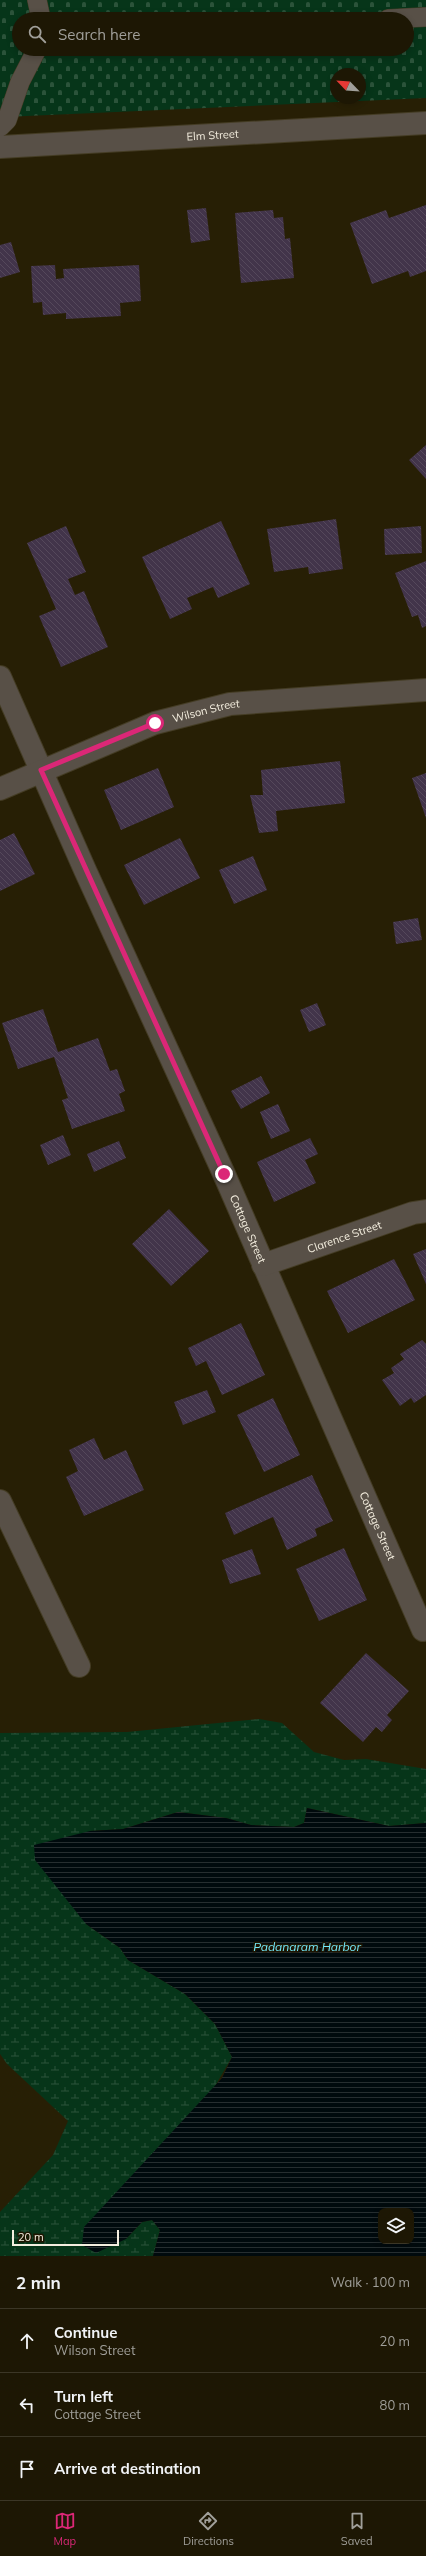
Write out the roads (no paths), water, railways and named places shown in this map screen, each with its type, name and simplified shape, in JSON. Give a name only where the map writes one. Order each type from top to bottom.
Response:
[{"type":"street","name":"Elm Street","points":[[0,147],[426,123]]},
{"type":"street","name":"Cottage Street","points":[[0,677],[263,1265],[424,1630]]},
{"type":"street","name":"Wilson Street","points":[[0,789],[41,770],[155,723],[230,704],[426,690]]},
{"type":"street","name":"Clarence Street","points":[[263,1265],[413,1213],[426,1211]]},
{"type":"street","points":[[0,1501],[79,1666]]},
{"type":"lane","points":[[37,0],[40,12]]},
{"type":"lane","points":[[414,18],[426,17]]},
{"type":"lane","points":[[0,127],[7,120],[20,82],[33,56]]},
{"type":"water","name":"Padanaram Harbor","points":[[307,1808],[389,1826],[426,1823],[426,2256],[153,2256],[160,2230],[152,2220],[142,2222],[126,2239],[96,2253],[82,2245],[84,2227],[222,2078],[232,2057],[215,2024],[185,1994],[128,1960],[120,1948],[86,1924],[35,1860],[34,1845],[90,1831],[123,1829],[178,1812],[226,1818],[251,1825],[294,1827],[304,1823]]}]
